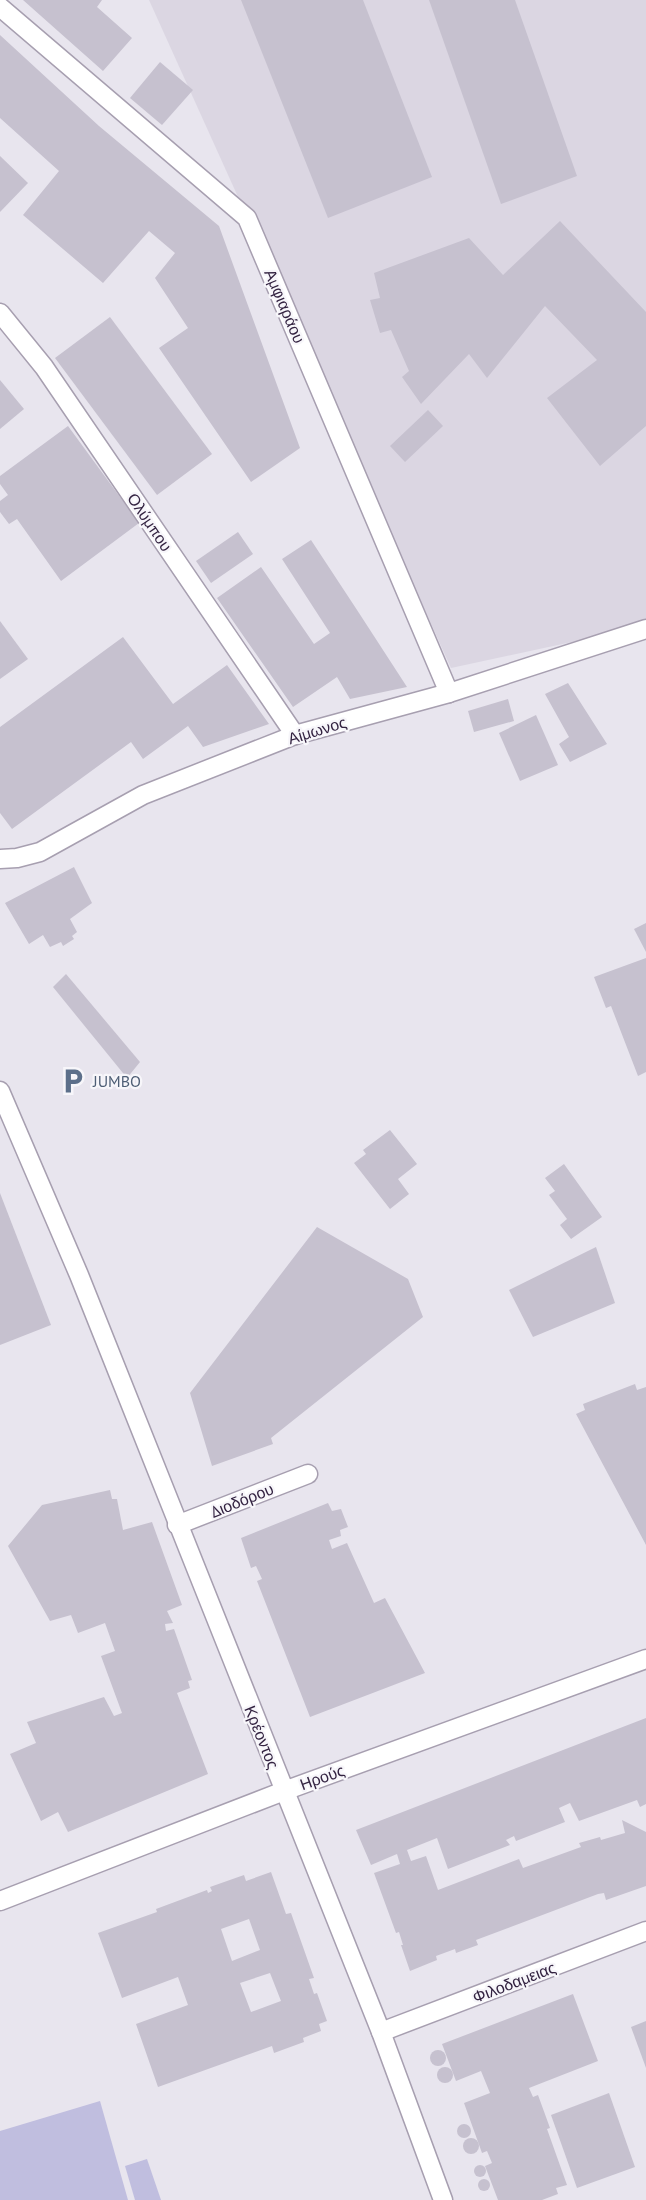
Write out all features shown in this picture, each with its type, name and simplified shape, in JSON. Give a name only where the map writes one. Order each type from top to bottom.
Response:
[{"type":"street","name":"Αμφιαράου","points":[[0,7],[247,218],[450,693]]},
{"type":"street","name":"Ολύμπου","points":[[0,313],[44,368],[295,735]]},
{"type":"street","name":"Αίμωνος","points":[[0,859],[18,858],[40,852],[143,795],[295,735],[450,693],[646,629]]},
{"type":"street","name":"Κρέοντος","points":[[0,1091],[79,1275],[381,2032],[443,2200]]},
{"type":"street","name":"Διοδόρου","points":[[177,1525],[308,1474]]},
{"type":"street","name":"Ηρούς","points":[[0,1900],[284,1791],[646,1659]]},
{"type":"street","name":"Φιλοδαμειας","points":[[381,2032],[646,1931]]},
{"type":"shaded area","points":[[149,0],[646,0],[646,626],[451,668]]},
{"type":"shaded area","points":[[100,2101],[128,2200],[0,2200],[0,2131]]},
{"type":"shaded area","points":[[147,2159],[161,2200],[135,2200],[125,2166]]},
{"type":"building","points":[[23,0],[102,0],[97,7],[132,38],[103,71]]},
{"type":"building","points":[[241,0],[363,0],[432,177],[328,218]]},
{"type":"building","points":[[429,0],[515,0],[577,176],[501,204]]},
{"type":"building","points":[[0,35],[99,126],[219,226],[300,448],[251,482],[159,348],[188,328],[155,278],[175,253],[149,231],[103,283],[23,215],[59,171],[0,118]]},
{"type":"building","points":[[160,62],[193,90],[162,125],[130,98]]},
{"type":"building","points":[[0,156],[28,183],[0,212]]},
{"type":"building","points":[[560,221],[646,312],[646,426],[600,466],[547,398],[597,360],[545,306],[487,378],[469,354],[421,404],[402,377],[409,371],[391,330],[380,333],[370,300],[380,298],[374,273],[469,238],[503,275]]},
{"type":"building","points":[[110,317],[212,454],[157,495],[55,358]]},
{"type":"building","points":[[0,380],[24,409],[0,429]]},
{"type":"building","points":[[428,410],[443,426],[405,462],[390,446]]},
{"type":"building","points":[[68,426],[139,523],[61,581],[17,519],[9,524],[0,512],[0,501],[8,495],[0,484],[0,476]]},
{"type":"building","points":[[238,532],[253,554],[211,583],[196,561]]},
{"type":"building","points":[[311,540],[407,687],[350,699],[337,677],[293,707],[217,598],[261,567],[314,644],[330,633],[282,559]]},
{"type":"building","points":[[0,621],[28,659],[0,679]]},
{"type":"building","points":[[123,637],[173,704],[227,665],[269,724],[203,747],[188,726],[143,759],[131,742],[12,829],[0,813],[0,727]]},
{"type":"building","points":[[568,683],[607,744],[570,762],[559,744],[569,737],[545,694]]},
{"type":"building","points":[[508,699],[514,721],[474,732],[468,711]]},
{"type":"building","points":[[536,715],[558,765],[520,781],[499,733]]},
{"type":"building","points":[[74,867],[92,903],[70,919],[77,932],[72,936],[74,939],[63,946],[61,942],[50,947],[43,935],[29,944],[5,903]]},
{"type":"building","points":[[646,923],[646,952],[634,929]]},
{"type":"building","points":[[646,958],[646,1072],[638,1076],[611,1006],[606,1008],[594,977]]},
{"type":"building","points":[[66,974],[140,1062],[127,1078],[53,987]]},
{"type":"building","points":[[390,1130],[417,1164],[398,1179],[409,1194],[390,1209],[354,1163],[366,1154],[363,1150]]},
{"type":"building","points":[[564,1164],[602,1217],[571,1239],[560,1225],[567,1219],[549,1195],[555,1191],[545,1178]]},
{"type":"building","points":[[0,1193],[51,1325],[0,1345]]},
{"type":"building","points":[[317,1227],[408,1279],[423,1317],[271,1438],[273,1444],[212,1466],[190,1393]]},
{"type":"building","points":[[596,1247],[615,1303],[533,1337],[509,1290]]},
{"type":"building","points":[[635,1384],[637,1390],[646,1387],[646,1545],[576,1414],[585,1410],[583,1404]]},
{"type":"building","points":[[110,1490],[112,1499],[117,1499],[123,1530],[152,1522],[182,1605],[167,1611],[173,1623],[165,1624],[166,1631],[174,1629],[192,1680],[188,1681],[190,1688],[177,1693],[208,1774],[68,1832],[58,1812],[41,1821],[10,1754],[36,1743],[27,1722],[104,1697],[114,1716],[122,1713],[101,1656],[115,1651],[105,1623],[78,1633],[71,1615],[50,1621],[8,1546],[42,1505]]},
{"type":"building","points":[[328,1503],[332,1511],[341,1509],[348,1527],[340,1530],[341,1536],[329,1540],[332,1549],[347,1543],[374,1603],[385,1598],[425,1673],[310,1717],[257,1581],[262,1579],[256,1566],[251,1568],[241,1538]]},
{"type":"building","points":[[646,1718],[646,1804],[640,1807],[637,1800],[579,1821],[570,1803],[559,1808],[565,1822],[516,1841],[514,1836],[506,1840],[510,1845],[448,1869],[437,1838],[407,1850],[411,1861],[426,1856],[438,1890],[519,1859],[523,1868],[581,1847],[579,1843],[625,1833],[622,1820],[646,1832],[646,1886],[606,1900],[604,1893],[598,1894],[476,1940],[478,1945],[456,1953],[455,1949],[436,1956],[437,1960],[410,1971],[399,1932],[396,1933],[374,1873],[400,1864],[397,1854],[371,1865],[356,1830]]},
{"type":"building","points":[[271,1872],[286,1914],[291,1913],[314,1978],[309,1979],[314,1994],[317,1993],[327,2021],[319,2024],[321,2031],[303,2038],[304,2042],[274,2053],[272,2046],[158,2087],[136,2024],[188,2005],[178,1977],[122,1998],[98,1933],[157,1912],[156,1909],[207,1890],[208,1893],[212,1891],[210,1887],[244,1875],[246,1881]],"holes":[[[249,1919],[260,1950],[232,1961],[221,1929]],[[270,1973],[281,2001],[251,2012],[240,1983]]]},
{"type":"building","points":[[573,1994],[598,2061],[529,2088],[533,2097],[538,2095],[550,2128],[547,2129],[567,2185],[556,2188],[558,2194],[542,2200],[498,2200],[485,2166],[492,2163],[487,2151],[482,2153],[464,2103],[490,2093],[481,2071],[456,2081],[442,2044]]},
{"type":"building","points":[[646,2021],[646,2068],[631,2027]]},
{"type":"building","points":[[438,2050],[444,2052],[446,2058],[444,2064],[438,2066],[432,2064],[430,2058],[432,2052]]},
{"type":"building","points":[[445,2067],[451,2069],[453,2075],[451,2081],[445,2083],[439,2081],[437,2075],[439,2069]]},
{"type":"building","points":[[609,2093],[635,2167],[577,2188],[551,2115]]},
{"type":"building","points":[[464,2124],[469,2126],[471,2131],[469,2136],[464,2138],[459,2136],[457,2131],[459,2126]]},
{"type":"building","points":[[471,2138],[477,2140],[479,2146],[477,2152],[471,2154],[465,2152],[463,2146],[465,2140]]},
{"type":"building","points":[[482,2165],[486,2171],[482,2177],[478,2177],[474,2169]]},
{"type":"building","points":[[486,2179],[490,2185],[486,2191],[482,2191],[478,2183]]},
{"type":"place","name":"JUMBO","points":[[73,1081]]}]
